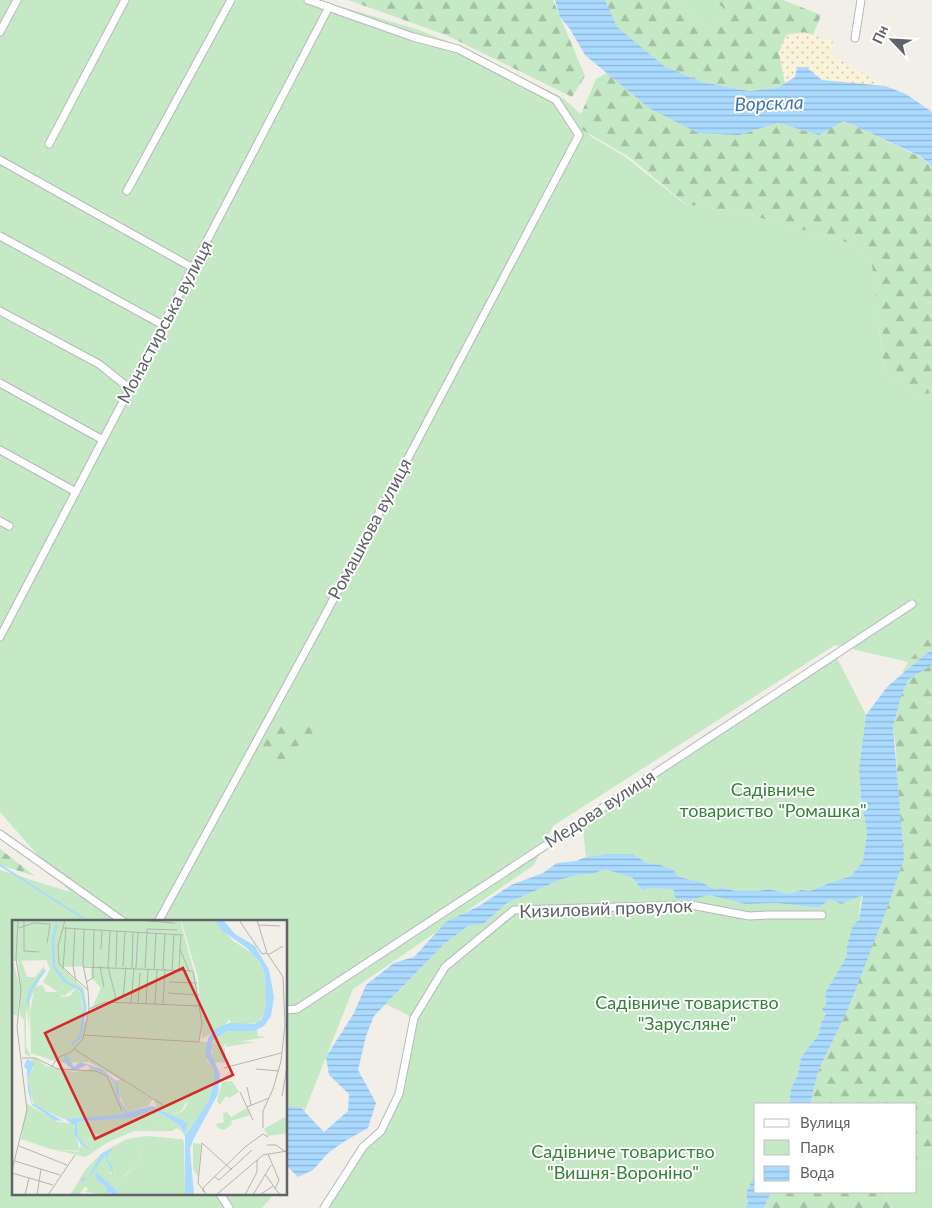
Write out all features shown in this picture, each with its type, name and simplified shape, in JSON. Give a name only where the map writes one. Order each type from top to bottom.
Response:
[{"type":"street","points":[[0,32],[17,0]]},
{"type":"street","points":[[49,144],[125,0]]},
{"type":"street","points":[[127,191],[231,0]]},
{"type":"street","points":[[308,0],[329,8]]},
{"type":"street","points":[[855,38],[861,0]]},
{"type":"street","name":"Ромашкова вулиця","points":[[159,920],[313,638],[579,135],[556,100],[458,49],[412,37],[329,8]]},
{"type":"street","name":"Монастирська вулиця","points":[[0,637],[329,8]]},
{"type":"street","points":[[0,160],[193,268]]},
{"type":"street","points":[[0,236],[163,325]]},
{"type":"street","points":[[0,311],[99,364],[130,389]]},
{"type":"street","points":[[0,383],[103,440]]},
{"type":"street","points":[[0,450],[76,492]]},
{"type":"street","points":[[0,521],[9,526]]},
{"type":"street","name":"Медова вулиця","points":[[288,1010],[297,1009],[912,604]]},
{"type":"street","points":[[0,834],[121,920]]},
{"type":"street","name":"Кизиловий провулок","points":[[324,1208],[363,1147],[382,1131],[399,1094],[414,1018],[445,967],[514,910],[691,905],[749,916],[822,915]]},
{"type":"street","points":[[221,1196],[229,1208]]},
{"type":"green space","points":[[0,0],[319,0],[416,29],[467,49],[563,98],[587,120],[590,136],[624,156],[685,204],[747,214],[856,245],[872,265],[884,370],[915,395],[932,393],[932,634],[908,662],[835,645],[553,826],[534,865],[353,989],[288,1153],[288,920],[12,920],[12,1196],[271,1196],[262,1208],[0,1208],[0,870],[70,892],[0,812]]},
{"type":"green space","points":[[348,0],[553,0],[585,76],[572,97],[446,35]]},
{"type":"green space","points":[[605,0],[676,0],[709,31],[729,13],[714,0],[783,0],[821,15],[813,35],[803,32],[779,52],[785,83],[777,88],[749,91],[702,82],[664,66],[616,27]]},
{"type":"green space","points":[[676,0],[714,0],[729,13],[709,31]]},
{"type":"green space","points":[[607,73],[649,108],[739,135],[778,123],[819,135],[844,121],[920,157],[932,166],[932,393],[915,395],[884,370],[872,265],[856,245],[747,214],[686,204],[629,157],[576,126],[596,79]]},
{"type":"green space","points":[[932,634],[932,650],[902,674],[908,662]]},
{"type":"green space","name":"Садівниче товариство \"Ромашка\"","points":[[835,654],[866,715],[859,769],[867,833],[863,861],[851,876],[810,891],[801,890],[789,894],[769,889],[735,891],[721,887],[715,889],[701,882],[679,877],[672,870],[661,865],[647,863],[633,854],[606,854],[586,857],[582,821]]},
{"type":"green space","points":[[932,665],[932,1164],[917,1162],[917,1103],[810,1103],[819,1069],[848,1009],[865,962],[897,777],[893,727],[902,693],[909,679]]},
{"type":"green space","points":[[303,723],[311,726],[313,730],[312,738],[296,747],[285,762],[276,762],[260,755],[259,747],[273,726]]},
{"type":"green space","points":[[0,849],[35,876],[0,865]]},
{"type":"green space","name":"Садівниче товариство \"Зарусляне\"","points":[[605,868],[634,878],[642,890],[650,888],[673,889],[677,899],[691,900],[709,895],[745,904],[776,903],[819,908],[830,899],[863,895],[860,903],[859,920],[847,946],[847,956],[825,993],[826,1014],[821,1023],[819,1034],[801,1057],[798,1075],[791,1088],[789,1103],[754,1103],[754,1176],[746,1193],[748,1203],[745,1208],[324,1208],[363,1147],[381,1131],[399,1094],[414,1018],[386,1004],[445,943],[468,926],[483,924],[507,903],[562,879],[592,874]]},
{"type":"green space","points":[[917,1162],[932,1164],[932,1208],[892,1208],[885,1194],[917,1193]]},
{"type":"green space","points":[[771,1193],[887,1193],[885,1195],[892,1208],[764,1208]]},
{"type":"sand","points":[[803,32],[833,41],[830,54],[885,86],[846,84],[796,76],[785,83],[779,52],[786,35]]},
{"type":"water","name":"Ворскла","points":[[555,0],[605,0],[617,27],[664,66],[702,82],[749,91],[777,88],[795,77],[797,67],[806,67],[822,80],[885,86],[906,94],[932,112],[932,166],[920,156],[844,121],[819,135],[778,123],[739,135],[698,133],[649,108],[585,55],[570,29],[560,17]]},
{"type":"water","points":[[932,650],[932,665],[909,679],[902,693],[893,727],[904,859],[848,1009],[819,1069],[810,1103],[789,1103],[791,1088],[798,1075],[801,1057],[819,1034],[821,1023],[826,1014],[822,1009],[826,1005],[825,993],[847,956],[847,946],[853,925],[859,920],[863,895],[841,904],[830,899],[819,908],[776,903],[745,904],[709,895],[691,900],[676,899],[673,889],[650,888],[642,890],[633,878],[605,869],[592,874],[562,879],[507,903],[483,924],[468,926],[445,943],[374,1016],[366,1036],[358,1070],[376,1103],[368,1128],[328,1153],[313,1170],[298,1177],[288,1167],[288,1106],[301,1108],[324,1132],[348,1111],[349,1094],[329,1075],[326,1057],[354,1013],[366,985],[394,963],[414,957],[446,922],[479,906],[511,885],[543,873],[557,863],[606,854],[633,854],[647,863],[661,865],[673,870],[679,877],[701,882],[715,889],[721,887],[735,891],[769,889],[789,894],[801,890],[810,891],[851,876],[863,861],[867,833],[859,769],[866,715],[887,687]]},
{"type":"water","points":[[754,1176],[754,1193],[771,1193],[764,1208],[745,1208],[748,1203],[746,1193]]},
{"type":"waterway","points":[[0,865],[86,920]]},
{"type":"park label","name":"Садівниче товариство \"Вишня-Вороніно\"","points":[[623,1162]]}]
